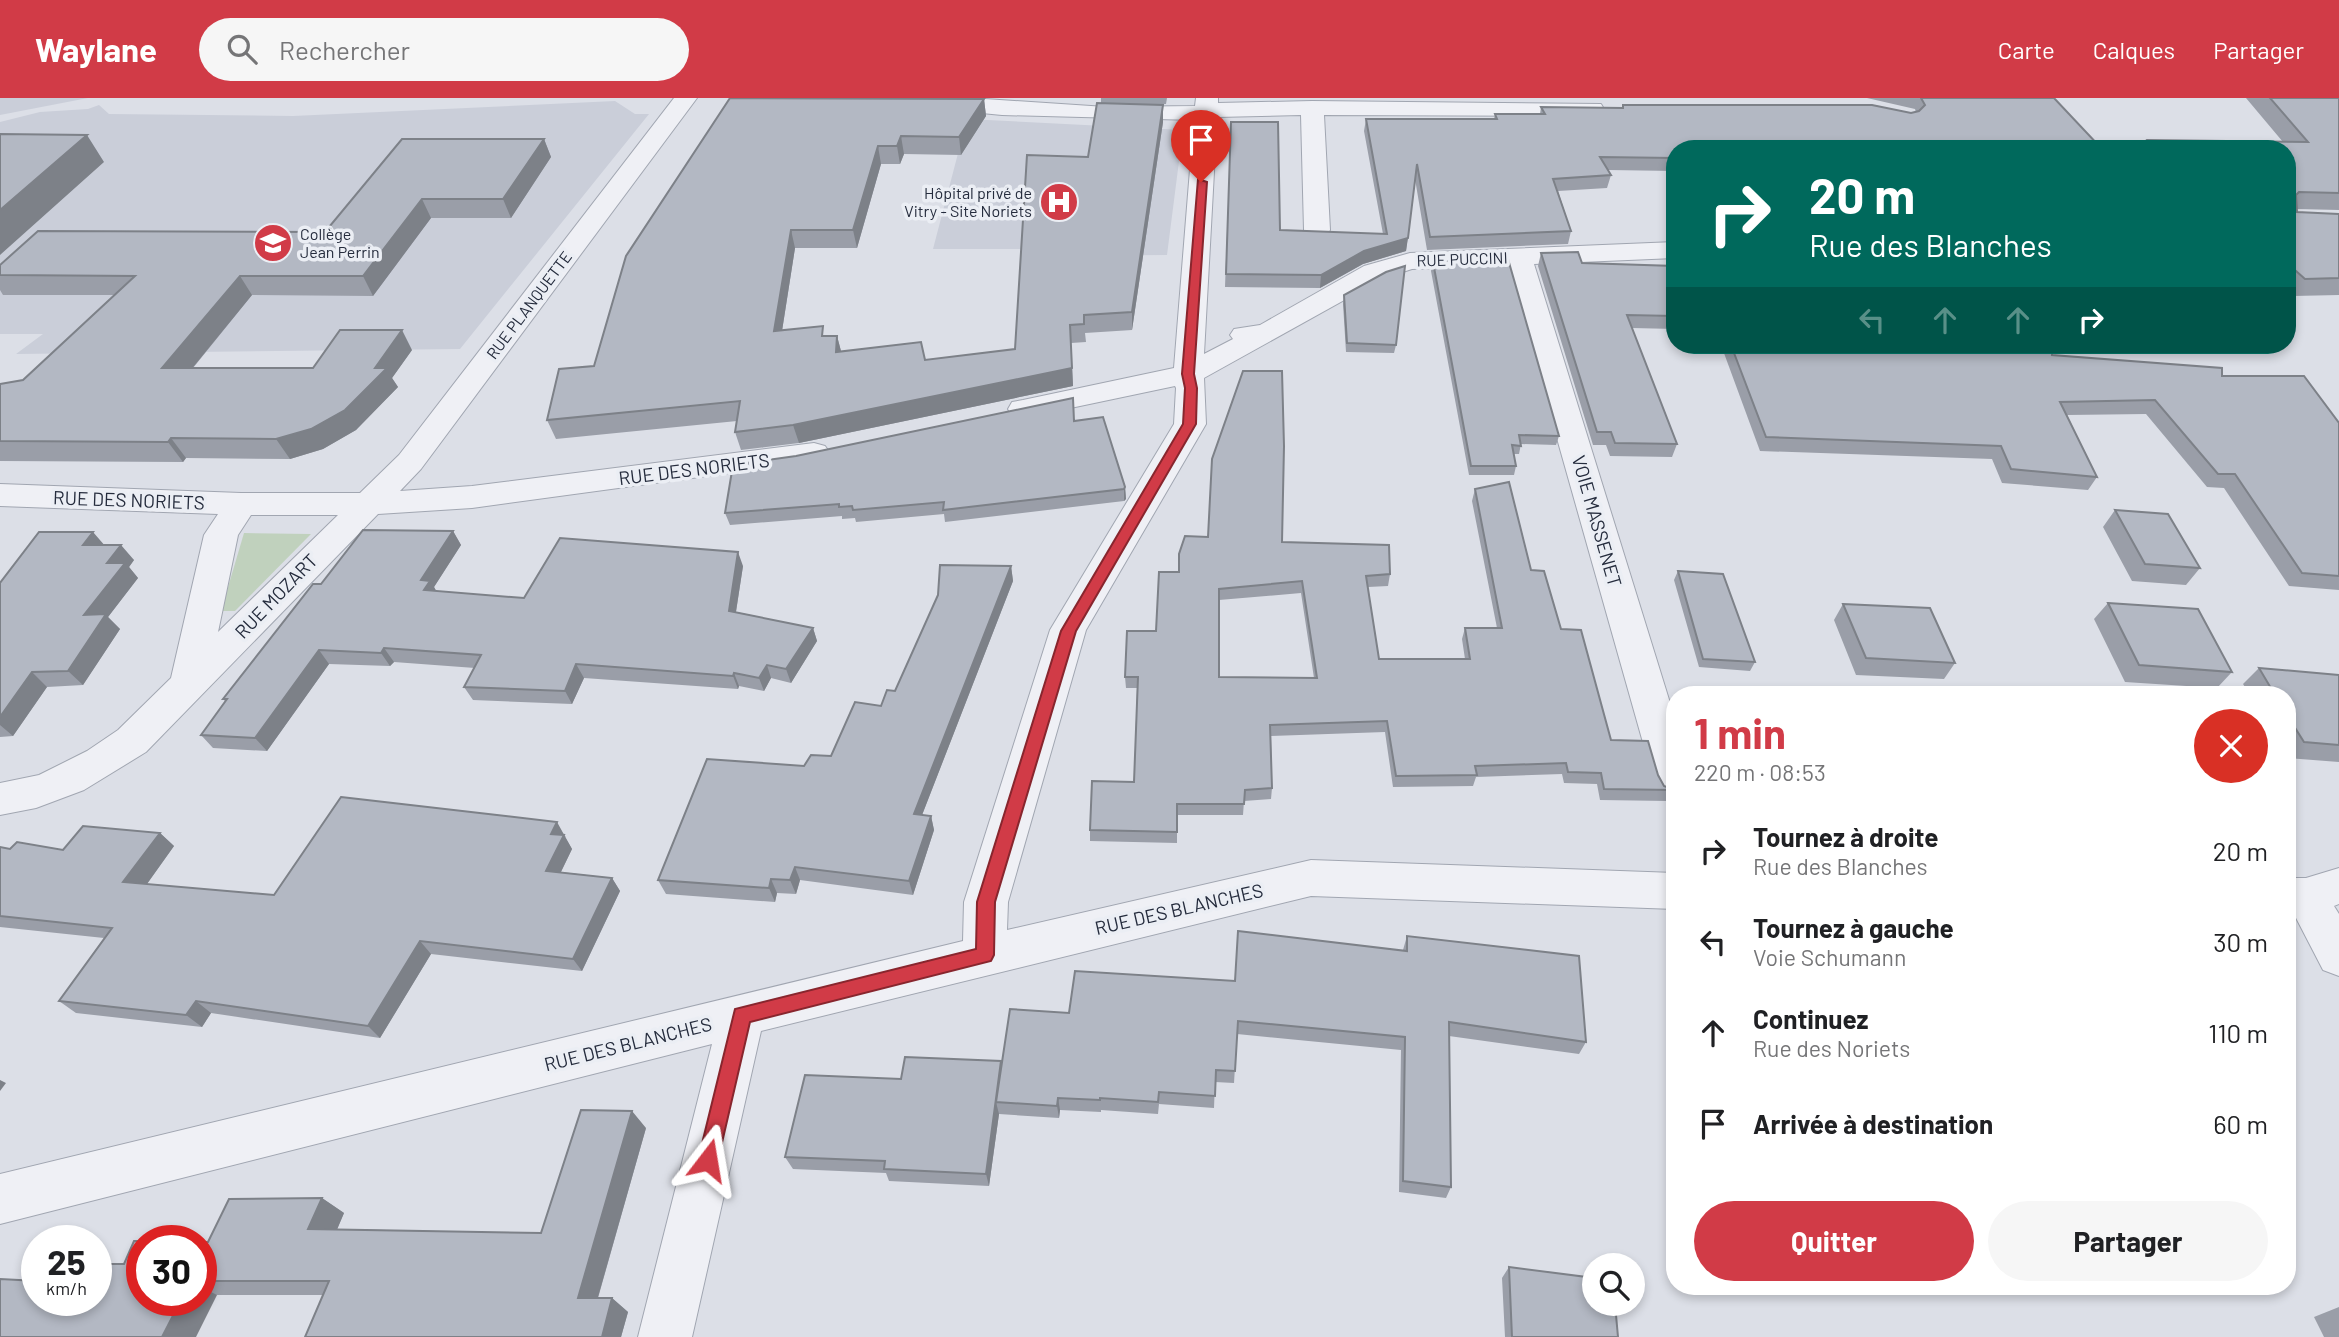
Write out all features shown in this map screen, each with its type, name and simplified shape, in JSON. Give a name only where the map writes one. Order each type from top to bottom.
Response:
[{"type":"street","name":"RUE PLANQUETTE","points":[[365,505],[410,462],[686,98]]},
{"type":"street","points":[[900,98],[1002,108],[1106,112],[1207,105],[1235,108],[1610,109]]},
{"type":"street","points":[[985,955],[986,902],[1068,631],[1189,424],[1191,388],[1188,374],[1207,105]]},
{"type":"street","points":[[1311,108],[1317,229]]},
{"type":"street","name":"RUE PUCCINI","points":[[1188,374],[1374,272],[1410,261],[1666,250]]},
{"type":"street","name":"VOIE MASSENET","points":[[1519,257],[1666,755]]},
{"type":"street","name":"RUE PUCCINI","points":[[1191,334],[1233,336],[1267,333]]},
{"type":"street","points":[[990,416],[1188,374]]},
{"type":"street","name":"RUE DES NORIETS","points":[[0,495],[241,504],[365,505],[471,497],[799,456],[840,447]]},
{"type":"street","points":[[188,687],[221,535],[241,504]]},
{"type":"street","name":"RUE MOZART","points":[[0,799],[24,797],[58,785],[108,759],[151,725],[365,505]]},
{"type":"street","name":"RUE DES BLANCHES","points":[[0,1199],[1311,877],[1666,891]]},
{"type":"street","points":[[2311,893],[2339,956]]},
{"type":"street","points":[[665,1337],[742,1015]]},
{"type":"shaded area","points":[[0,98],[88,98],[0,115]]},
{"type":"shaded area","name":"Collège Jean Perrin","points":[[615,101],[635,114],[649,114],[460,349],[16,354],[43,334],[0,334],[0,122],[40,112],[88,109],[99,105],[109,114],[293,116]]},
{"type":"shaded area","name":"Hôpital privé de Vitry - Site Noriets","points":[[967,119],[1183,130],[1167,255],[1022,256],[1022,249],[933,249]]},
{"type":"green space","points":[[244,533],[311,534],[235,611],[221,611]]},
{"type":"building","points":[[730,98],[984,99],[959,137],[901,136],[897,146],[878,146],[853,230],[791,230],[774,331],[823,326],[822,336],[837,336],[836,352],[921,342],[925,360],[1015,349],[1027,155],[1088,157],[1097,103],[1163,105],[1132,312],[1084,315],[1084,324],[1070,325],[1072,368],[793,425],[735,432],[740,401],[547,420],[559,369],[594,366],[626,256]]},
{"type":"building","points":[[1921,98],[2054,98],[2094,140],[1666,140],[1666,158],[1600,157],[1611,175],[1553,179],[1571,231],[1430,237],[1417,164],[1408,238],[1364,251],[1321,275],[1226,274],[1231,122],[1278,122],[1280,230],[1387,234],[1366,119],[1497,119],[1495,114],[1545,114],[1541,107],[1623,108],[1623,105],[1872,105],[1911,113],[1919,111],[1925,105]]},
{"type":"building","points":[[2270,98],[2339,98],[2339,193],[2299,192],[2296,195],[2296,142],[2308,142]]},
{"type":"building","points":[[0,134],[87,135],[0,210]]},
{"type":"building","points":[[402,139],[544,139],[503,199],[422,199],[363,276],[240,276],[162,368],[313,368],[340,330],[402,330],[375,368],[387,368],[345,410],[311,429],[276,439],[171,438],[168,442],[0,441],[0,384],[23,380],[135,276],[0,275],[0,265],[38,231],[325,232]]},
{"type":"building","points":[[2296,195],[2297,212],[2339,214],[2339,278],[2305,279],[2296,271]]},
{"type":"building","points":[[1578,252],[1582,263],[1666,266],[1666,316],[1627,315],[1677,444],[1615,443],[1611,432],[1597,432],[1541,253]]},
{"type":"building","points":[[1508,259],[1559,436],[1519,435],[1521,446],[1512,445],[1516,466],[1471,466],[1433,262]]},
{"type":"building","points":[[1405,266],[1396,345],[1347,343],[1344,295],[1386,272]]},
{"type":"building","points":[[1734,354],[2052,354],[2222,368],[2222,376],[2304,376],[2339,423],[2339,576],[2302,573],[2235,474],[2218,474],[2155,400],[2060,402],[2097,477],[2011,469],[2001,446],[1766,437]]},
{"type":"building","points":[[1243,371],[1282,371],[1282,542],[1389,545],[1390,574],[1366,576],[1379,659],[1470,659],[1465,628],[1502,628],[1475,489],[1509,482],[1531,570],[1544,571],[1561,629],[1581,630],[1611,740],[1648,741],[1658,775],[1666,790],[1604,789],[1601,773],[1568,772],[1566,763],[1475,766],[1477,775],[1396,776],[1387,721],[1270,725],[1272,788],[1245,790],[1244,804],[1177,804],[1177,832],[1090,830],[1092,781],[1134,782],[1138,677],[1125,677],[1127,631],[1156,631],[1159,572],[1179,572],[1179,554],[1185,536],[1208,537],[1212,459]],"holes":[[[1302,581],[1317,678],[1219,677],[1219,589]]]},
{"type":"building","points":[[1073,398],[1074,421],[1103,417],[1124,489],[943,510],[944,502],[853,510],[852,506],[839,507],[839,504],[725,513],[733,465],[796,456]]},
{"type":"building","points":[[2115,510],[2168,514],[2200,568],[2145,564]]},
{"type":"building","points":[[363,530],[453,531],[421,580],[430,581],[424,590],[524,598],[560,538],[738,552],[729,611],[813,628],[786,669],[767,665],[759,678],[734,673],[733,676],[576,664],[565,691],[464,687],[481,655],[384,648],[381,653],[319,650],[255,738],[201,735],[227,699],[223,699],[313,584],[321,584]]},
{"type":"building","points":[[39,532],[93,532],[83,545],[121,545],[107,563],[125,563],[84,615],[106,614],[68,671],[32,672],[0,717],[0,583]]},
{"type":"building","points":[[940,565],[1011,566],[914,814],[931,816],[909,881],[795,867],[790,880],[771,879],[769,888],[658,880],[707,759],[804,766],[811,755],[831,756],[855,702],[881,706],[887,690],[895,691],[938,595]]},
{"type":"building","points":[[1678,571],[1723,574],[1755,662],[1703,659]]},
{"type":"building","points":[[2108,603],[2198,609],[2232,672],[2139,665]]},
{"type":"building","points":[[1843,604],[1930,608],[1955,663],[1866,658]]},
{"type":"building","points":[[2259,668],[2339,675],[2339,745],[2304,742],[2296,729],[2296,686],[2270,686]]},
{"type":"building","points":[[341,797],[557,822],[551,834],[564,835],[546,871],[612,878],[573,959],[420,941],[368,1026],[196,1001],[186,1015],[59,1001],[112,928],[0,916],[0,847],[10,849],[17,842],[63,850],[83,826],[160,833],[123,882],[274,895]]},
{"type":"building","points":[[1238,931],[1407,951],[1407,936],[1579,956],[1586,1042],[1449,1022],[1451,1187],[1403,1181],[1405,1037],[1238,1021],[1235,1071],[1216,1070],[1215,1096],[1159,1092],[1158,1102],[1058,1098],[1057,1106],[996,1102],[1010,1009],[1069,1013],[1075,971],[1235,981]]},
{"type":"building","points":[[905,1057],[1001,1061],[986,1174],[884,1169],[885,1161],[785,1157],[805,1075],[901,1079]]},
{"type":"building","points":[[581,1110],[632,1111],[578,1298],[612,1298],[602,1337],[305,1337],[329,1281],[217,1281],[216,1225],[229,1199],[322,1198],[308,1229],[541,1233]]},
{"type":"building","points":[[126,1259],[126,1316],[173,1316],[162,1337],[0,1337],[0,1279],[21,1280],[21,1316],[112,1316],[112,1264],[124,1264]]},
{"type":"building","points":[[1509,1267],[1582,1276],[1582,1316],[1616,1316],[1618,1337],[1512,1337]]},
{"type":"place","name":"Hôpital privé de Vitry - Site Noriets","points":[[1059,202]]},
{"type":"place","name":"Collège Jean Perrin","points":[[273,243]]},
{"type":"route","points":[[708,1160],[742,1015],[985,955],[986,902],[1068,631],[1189,424],[1191,388],[1188,374],[1201,182]]}]
